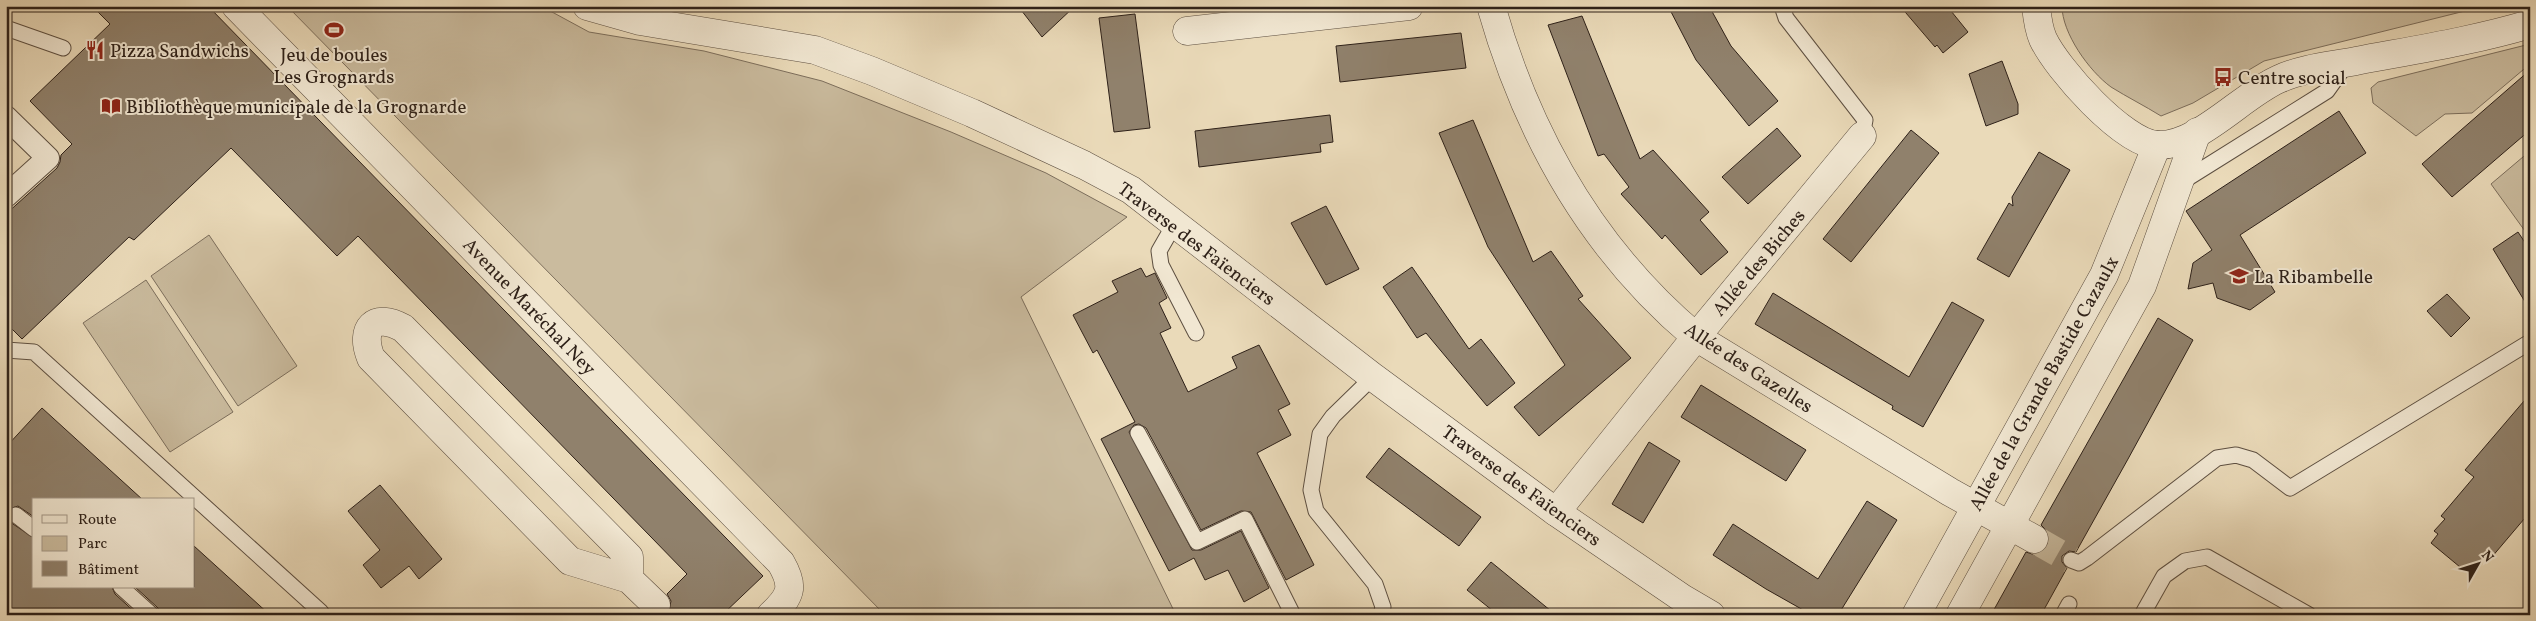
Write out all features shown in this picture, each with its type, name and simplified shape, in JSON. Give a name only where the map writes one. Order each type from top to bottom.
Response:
[{"type":"street","name":"Avenue Maréchal Ney","points":[[236,6],[780,563],[790,579],[786,600],[771,615]]},
{"type":"street","name":"Traverse des Faïenciers","points":[[587,6],[595,10],[640,21],[677,16],[814,50],[872,71],[1084,164],[1131,190],[1373,377],[1556,512],[1682,598],[1711,615]]},
{"type":"street","points":[[1187,32],[1409,6]]},
{"type":"street","name":"Allée des Gazelles","points":[[1491,6],[1506,58],[1531,118],[1571,192],[1610,252],[1672,317],[1696,337],[1975,506],[2022,532]]},
{"type":"street","points":[[2036,6],[2043,39],[2056,61],[2073,81],[2118,126],[2138,140],[2158,145],[2180,140],[2198,132],[2278,79],[2316,67],[2347,63],[2495,34],[2530,24]]},
{"type":"street","points":[[6,117],[48,158],[6,196]]},
{"type":"street","name":"Allée de la Grande Bastide Cazaulx","points":[[1960,615],[2022,532],[2142,286],[2198,132]]},
{"type":"street","name":"Allée des Biches","points":[[1556,512],[1696,337],[1862,136]]},
{"type":"street","name":"Allée de la Grande Bastide Cazaulx","points":[[1916,615],[2104,275],[2158,145]]},
{"type":"street","points":[[630,579],[628,557],[403,328],[390,320],[377,322],[367,332],[366,344],[371,358],[570,561],[630,579],[656,605]]},
{"type":"lane","name":"Allée des Biches","points":[[1782,6],[1786,18],[1865,120],[1862,136]]},
{"type":"lane","points":[[6,28],[62,48]]},
{"type":"lane","points":[[2178,184],[2327,91],[2347,63]]},
{"type":"lane","points":[[1175,223],[1159,251],[1161,265],[1196,333]]},
{"type":"lane","points":[[2071,560],[2078,563],[2087,558],[2217,458],[2236,455],[2254,460],[2290,488],[2530,342]]},
{"type":"lane","points":[[6,350],[34,352],[321,612]]},
{"type":"lane","points":[[1373,377],[1333,416],[1320,434],[1311,490],[1316,511],[1375,584],[1383,607],[1381,615]]},
{"type":"lane","points":[[1138,433],[1197,542],[1245,519],[1293,615]]},
{"type":"lane","points":[[16,515],[32,527]]},
{"type":"lane","points":[[2142,615],[2164,576],[2185,561],[2207,557],[2309,615]]},
{"type":"lane","points":[[122,588],[152,615]]},
{"type":"green space","points":[[287,6],[541,6],[589,32],[704,51],[822,81],[951,132],[1046,173],[1127,217],[1021,297],[1176,615],[885,615]]},
{"type":"green space","points":[[2062,6],[2485,6],[2264,61],[2193,103],[2161,116],[2111,87],[2094,71],[2078,51],[2072,39],[2063,17]]},
{"type":"green space","points":[[2530,44],[2530,64],[2472,113],[2445,114],[2416,136],[2373,103],[2371,88],[2378,82]]},
{"type":"green space","points":[[2530,151],[2530,238],[2491,184]]},
{"type":"green space","points":[[209,235],[297,366],[238,406],[151,276]]},
{"type":"green space","points":[[146,280],[233,412],[170,452],[83,323]]},
{"type":"building","points":[[92,6],[208,6],[763,576],[722,615],[668,615],[671,601],[667,594],[687,574],[358,236],[337,256],[231,148],[134,240],[129,237],[22,339],[6,323],[6,214],[57,168],[61,155],[72,144],[30,101],[110,24]]},
{"type":"building","points":[[1018,6],[1075,6],[1042,37]]},
{"type":"building","points":[[1668,6],[1709,6],[1731,46],[1778,101],[1749,126],[1696,60]]},
{"type":"building","points":[[1900,6],[1947,6],[1968,32],[1943,53],[1937,45],[1935,47]]},
{"type":"building","points":[[1135,14],[1150,128],[1114,132],[1099,18]]},
{"type":"building","points":[[1582,16],[1640,159],[1653,150],[1709,212],[1700,220],[1728,252],[1701,275],[1665,235],[1662,239],[1621,194],[1629,187],[1604,154],[1598,156],[1548,25]]},
{"type":"building","points":[[1461,33],[1466,68],[1340,82],[1336,46]]},
{"type":"building","points":[[2002,61],[2018,104],[2018,114],[1986,126],[1969,74]]},
{"type":"building","points":[[2530,70],[2530,130],[2452,197],[2422,164]]},
{"type":"building","points":[[2339,111],[2366,153],[2240,235],[2275,292],[2250,310],[2217,298],[2213,283],[2188,289],[2193,263],[2212,250],[2186,211]]},
{"type":"building","points":[[1330,115],[1333,142],[1320,144],[1321,152],[1199,167],[1195,131]]},
{"type":"building","points":[[1473,120],[1533,262],[1551,251],[1583,296],[1578,299],[1631,358],[1539,436],[1514,407],[1565,365],[1488,247],[1439,133]]},
{"type":"building","points":[[1777,128],[1801,156],[1748,204],[1722,177]]},
{"type":"building","points":[[1911,130],[1939,153],[1851,262],[1823,239]]},
{"type":"building","points":[[2039,152],[2070,170],[2009,277],[1977,259],[2009,203],[2013,206],[2012,197]]},
{"type":"building","points":[[1326,206],[1359,269],[1326,285],[1291,223]]},
{"type":"building","points":[[2518,232],[2530,250],[2530,310],[2493,249]]},
{"type":"building","points":[[1412,267],[1469,349],[1481,339],[1515,383],[1487,406],[1426,333],[1417,338],[1383,287]]},
{"type":"building","points":[[1141,268],[1146,277],[1155,273],[1167,298],[1159,303],[1171,328],[1160,333],[1188,392],[1237,368],[1232,357],[1259,345],[1290,404],[1278,410],[1291,435],[1257,453],[1314,565],[1286,580],[1251,512],[1241,511],[1201,530],[1146,428],[1139,424],[1134,425],[1129,432],[1192,550],[1201,550],[1241,531],[1269,588],[1244,602],[1228,570],[1205,580],[1194,558],[1169,571],[1101,439],[1135,422],[1097,350],[1093,353],[1073,315],[1118,292],[1112,281]]},
{"type":"building","points":[[1773,293],[1909,377],[1952,302],[1984,320],[1923,427],[1892,409],[1893,406],[1755,324]]},
{"type":"building","points":[[2447,294],[2470,318],[2451,337],[2427,311]]},
{"type":"building","points":[[2158,318],[2193,340],[2076,552],[2069,551],[2062,556],[2062,562],[2067,568],[2041,615],[1991,615],[2026,552],[2035,555],[2047,547],[2050,538],[2047,531],[2041,525]]},
{"type":"building","points":[[1701,385],[1806,450],[1786,481],[1681,417]]},
{"type":"building","points":[[2530,394],[2530,512],[2491,558],[2487,554],[2477,567],[2473,564],[2466,572],[2431,543],[2438,534],[2434,531],[2445,519],[2441,516],[2474,477],[2465,470]]},
{"type":"building","points":[[42,408],[141,498],[32,498],[32,516],[18,506],[9,509],[7,514],[10,522],[32,537],[32,588],[112,588],[115,594],[138,615],[6,615],[6,447]]},
{"type":"building","points":[[1649,442],[1680,461],[1643,523],[1612,504]]},
{"type":"building","points":[[1389,448],[1481,517],[1459,546],[1366,477]]},
{"type":"building","points":[[380,485],[442,559],[419,579],[409,566],[381,588],[363,565],[380,550],[348,511]]},
{"type":"building","points":[[1867,501],[1897,520],[1838,615],[1812,615],[1766,589],[1713,555],[1733,524],[1818,579]]},
{"type":"building","points":[[195,547],[270,615],[161,615],[158,608],[136,588],[195,588]]},
{"type":"building","points":[[1491,562],[1556,615],[1498,615],[1467,590]]},
{"type":"tunnel","points":[[2034,539],[2071,560]]},
{"type":"place","name":"Jeu de boules Les Grognards","points":[[334,30]]},
{"type":"place","name":"Pizza Sandwichs","points":[[95,50]]},
{"type":"place","name":"Centre social","points":[[2223,77]]},
{"type":"place","name":"Bibliothèque municipale de la Grognarde","points":[[111,106]]},
{"type":"place","name":"La Ribambelle","points":[[2239,276]]}]
